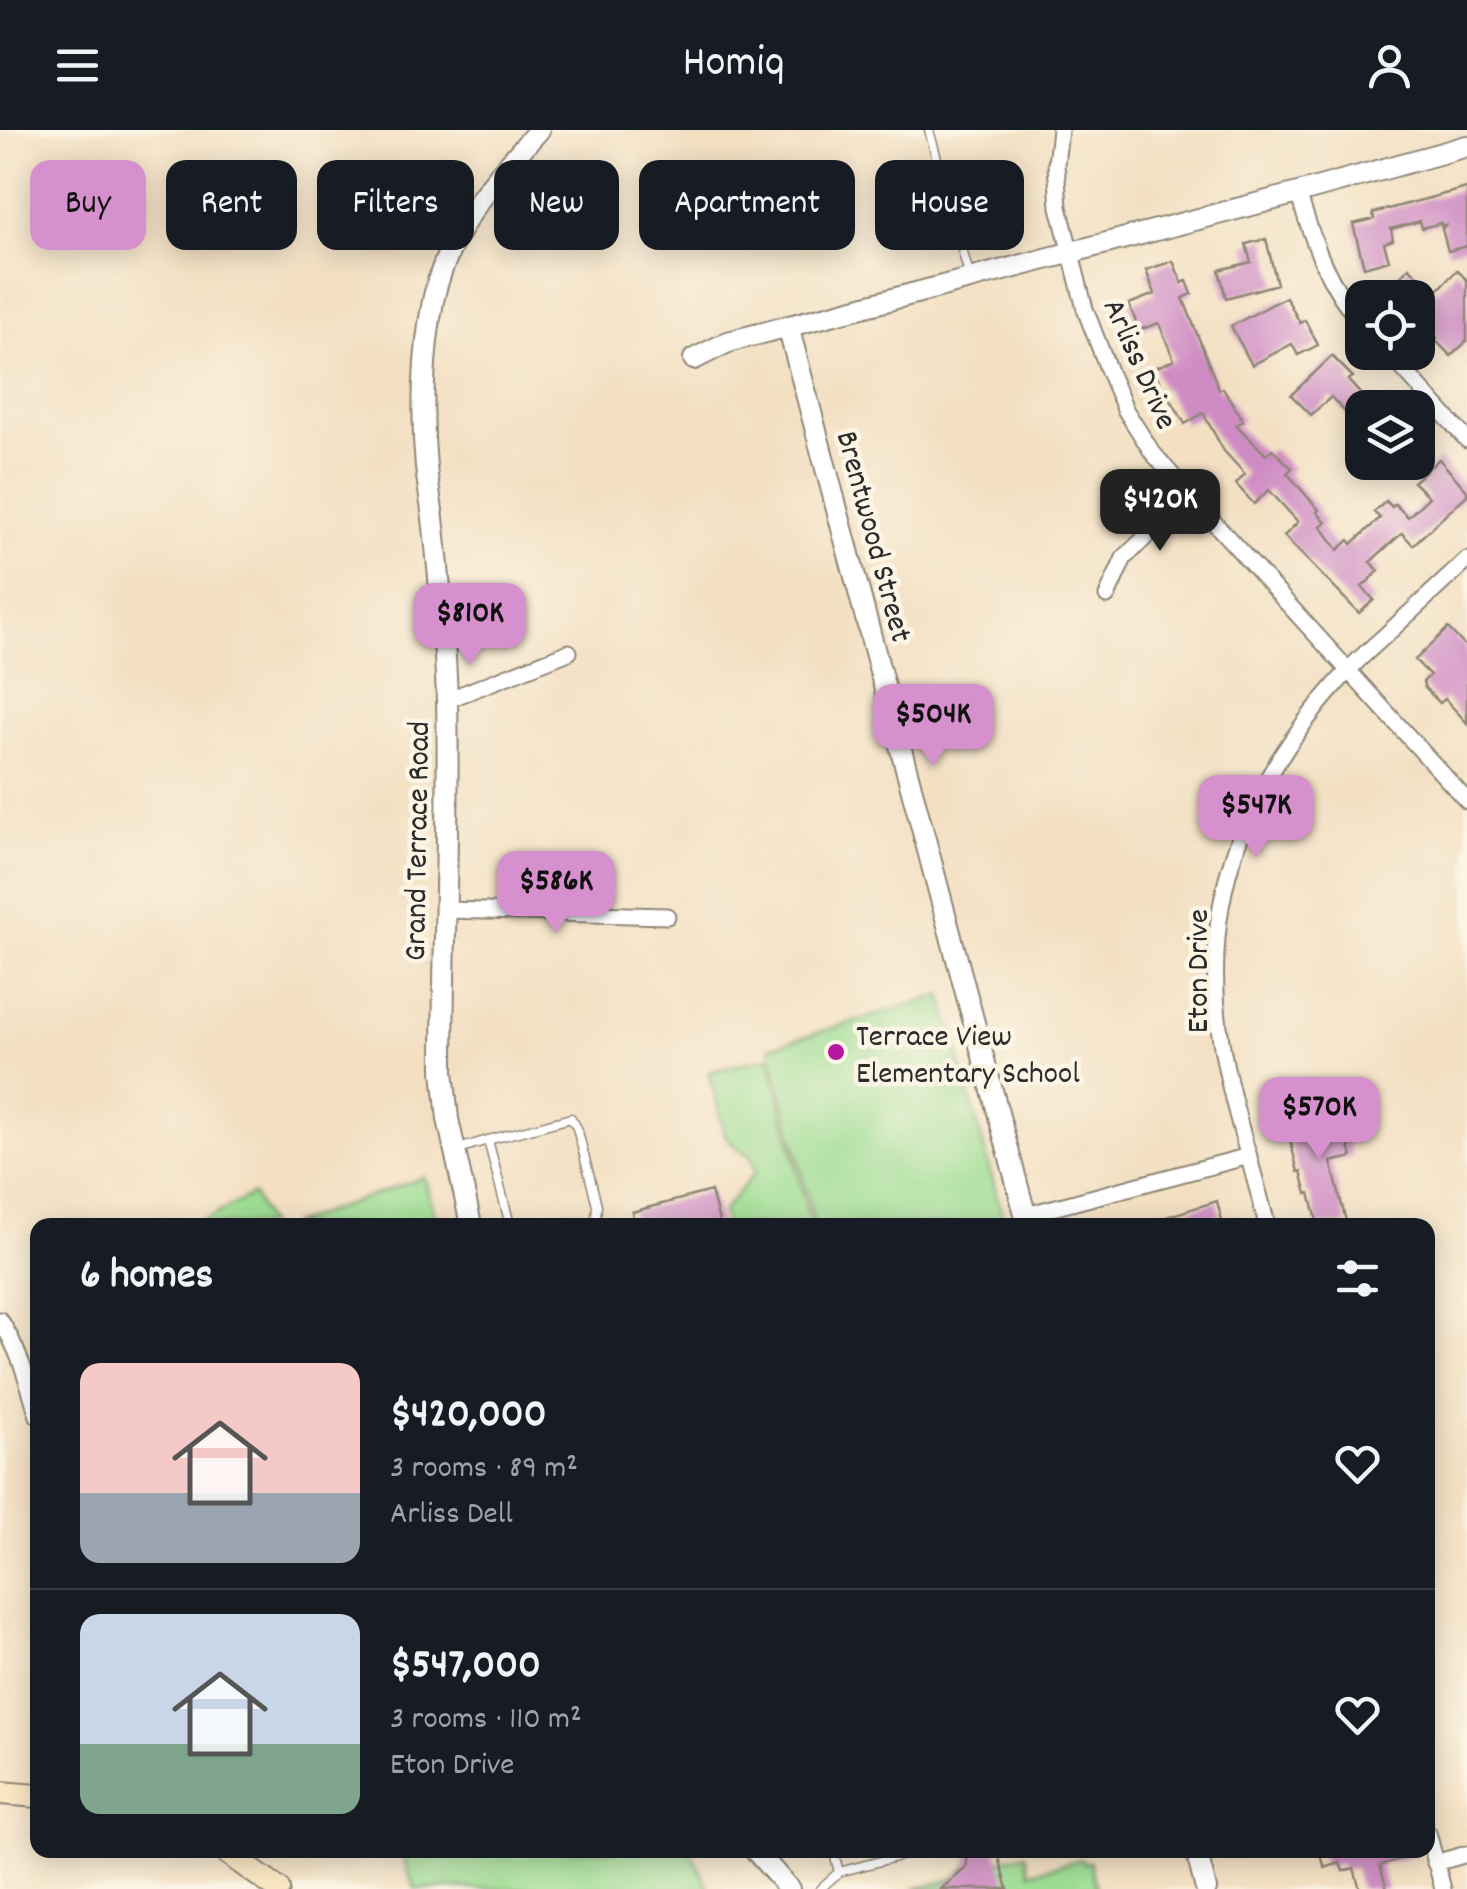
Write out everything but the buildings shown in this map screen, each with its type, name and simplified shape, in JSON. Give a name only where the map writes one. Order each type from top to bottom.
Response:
[{"type":"main road","points":[[0,1793],[30,1795]]},
{"type":"main road","points":[[235,1858],[278,1889]]},
{"type":"street","name":"Grand Terrace Road","points":[[470,1218],[442,1071],[447,700],[426,450],[427,350],[434,300],[460,226],[487,188],[539,130]]},
{"type":"street","name":"Arliss Drive","points":[[1060,130],[1056,164],[1059,207],[1086,309],[1126,411],[1152,452],[1189,495],[1467,801]]},
{"type":"street","points":[[694,359],[728,342],[1467,146]]},
{"type":"street","points":[[1298,192],[1318,256],[1345,303]]},
{"type":"street","name":"Brentwood Street","points":[[788,326],[1026,1218]]},
{"type":"street","points":[[1404,370],[1467,440]]},
{"type":"street","points":[[1107,596],[1124,558],[1189,495]]},
{"type":"street","name":"Eton Drive","points":[[1266,1218],[1226,1066],[1218,1020],[1216,963],[1222,900],[1235,850],[1265,779],[1301,724],[1347,671],[1467,560]]},
{"type":"street","points":[[447,700],[569,652]]},
{"type":"street","points":[[446,910],[667,916]]},
{"type":"street","points":[[1034,1218],[1249,1156]]},
{"type":"street","points":[[0,1320],[16,1348],[30,1387]]},
{"type":"street","points":[[1435,1863],[1467,1854]]},
{"type":"street","points":[[761,1858],[789,1889]]},
{"type":"street","points":[[1198,1858],[1206,1889]]},
{"type":"street","points":[[1434,1858],[1442,1889]]},
{"type":"lane","points":[[929,130],[970,278]]},
{"type":"lane","points":[[455,1150],[571,1118],[597,1205],[596,1218]]},
{"type":"lane","points":[[488,1140],[508,1218]]},
{"type":"lane","points":[[835,1858],[839,1872]]},
{"type":"lane","points":[[820,1889],[839,1872],[892,1858]]},
{"type":"green space","points":[[942,995],[1003,1218],[813,1218],[770,1047]]},
{"type":"green space","points":[[769,1057],[809,1218],[723,1218],[722,1212],[755,1172],[750,1156],[725,1135],[709,1072]]},
{"type":"green space","points":[[424,1177],[436,1218],[310,1218]]},
{"type":"green space","points":[[253,1194],[265,1218],[209,1218]]},
{"type":"green space","points":[[404,1858],[694,1858],[710,1889],[415,1889]]},
{"type":"green space","points":[[972,1858],[996,1862],[1027,1858],[1031,1872],[1082,1859],[1084,1863],[1090,1862],[1097,1889],[914,1889],[945,1881],[964,1869]]},
{"type":"place","name":"Terrace View Elementary School","points":[[836,1052]]}]
